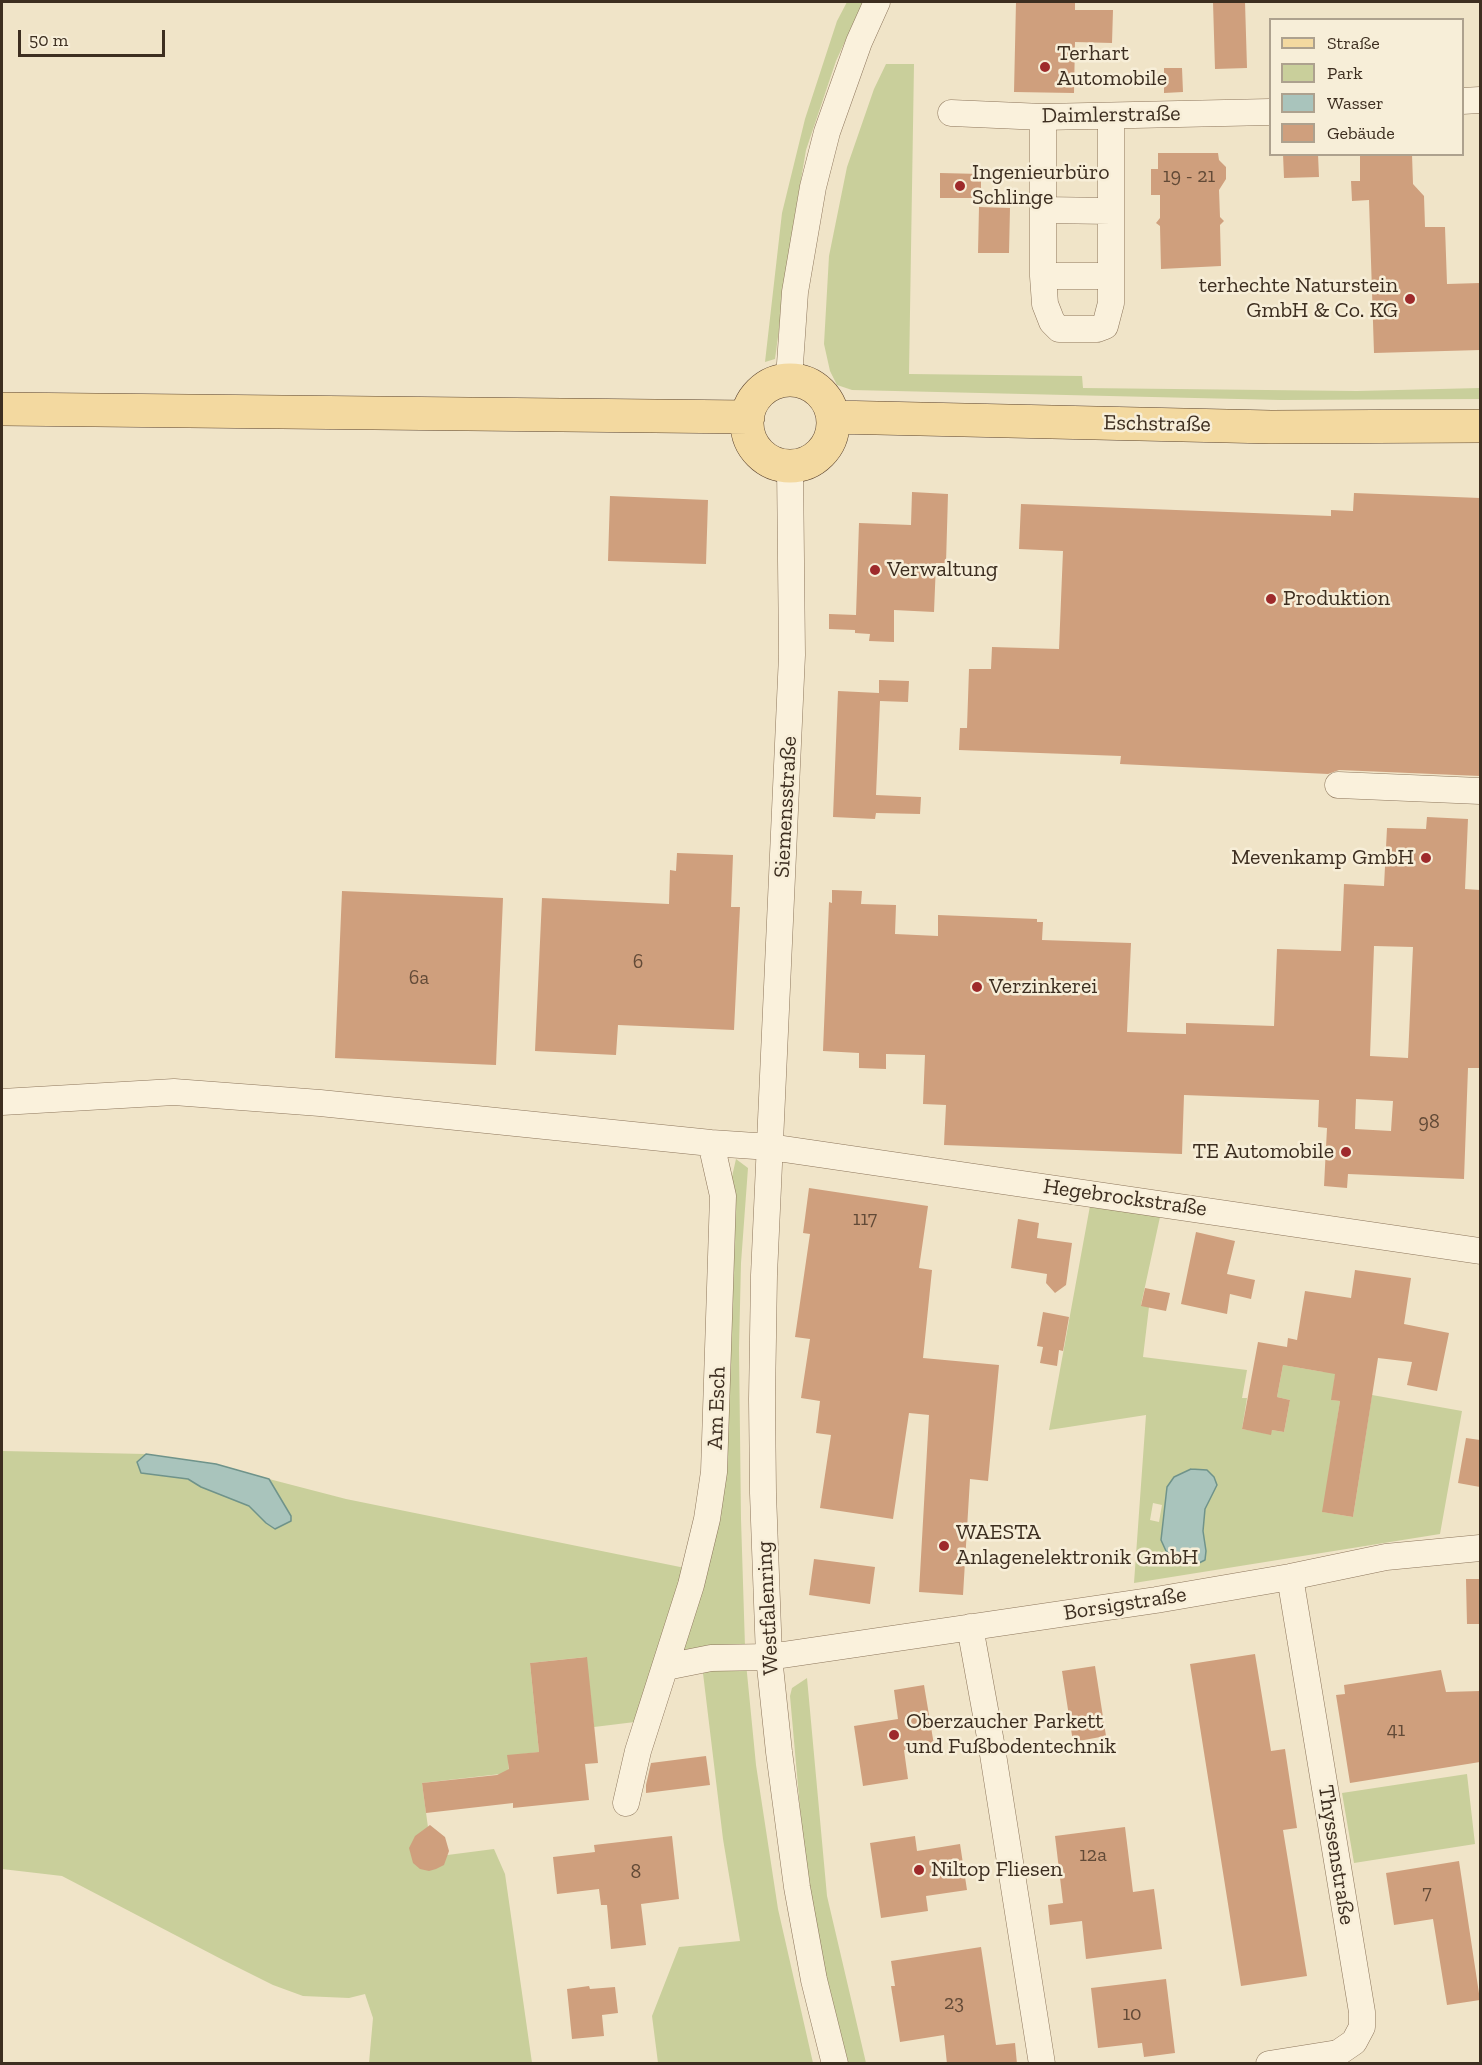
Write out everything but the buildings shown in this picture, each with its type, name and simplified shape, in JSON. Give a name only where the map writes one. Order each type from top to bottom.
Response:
[{"type":"main road","points":[[787,379],[803,381],[817,389],[828,401],[833,417],[833,432],[828,445],[818,456],[804,464],[790,466],[769,460],[753,445],[748,431],[748,417],[752,403],[761,391],[773,383],[787,379]]},
{"type":"main road","points":[[2,410],[748,417]]},
{"type":"main road","name":"Eschstraße","points":[[833,417],[1271,427],[1480,426]]},
{"type":"street","points":[[787,379],[795,291],[813,187],[827,132],[859,42],[877,2]]},
{"type":"street","points":[[1464,101],[1480,100]]},
{"type":"street","name":"Daimlerstraße","points":[[951,114],[1043,117],[1269,112]]},
{"type":"street","points":[[1043,117],[1045,304],[1053,322],[1059,329],[1097,329],[1105,326],[1111,303],[1111,116]]},
{"type":"street","points":[[1043,210],[1111,211]]},
{"type":"street","points":[[1043,276],[1111,276]]},
{"type":"street","name":"Siemensstraße","points":[[770,1147],[792,655],[790,466]]},
{"type":"street","points":[[1338,785],[1480,791]]},
{"type":"street","name":"Hegebrockstraße","points":[[2,1102],[174,1092],[320,1102],[711,1143],[770,1147],[1480,1251]]},
{"type":"street","name":"Am Esch","points":[[626,1803],[638,1751],[691,1585],[707,1519],[714,1472],[723,1197],[711,1143]]},
{"type":"street","name":"Westfalenring","points":[[770,1147],[764,1275],[762,1399],[769,1657],[797,1887],[814,1980],[835,2064]]},
{"type":"street","name":"Borsigstraße","points":[[769,1657],[1290,1577],[1386,1557],[1480,1548]]},
{"type":"street","name":"Thyssenstraße","points":[[1269,2064],[1338,2053],[1354,2042],[1362,2028],[1362,2012],[1290,1577]]},
{"type":"street","points":[[970,1627],[992,1748],[1042,2064]]},
{"type":"street","points":[[666,1667],[711,1658],[769,1657]]},
{"type":"green space","points":[[847,2],[863,2],[836,61],[806,150],[775,359],[765,362],[782,213],[805,119],[837,21]]},
{"type":"green space","points":[[886,64],[914,64],[909,374],[1082,376],[1083,388],[1357,391],[1480,388],[1480,399],[1281,400],[852,390],[837,385],[830,371],[824,344],[829,256],[847,167],[874,89]]},
{"type":"green space","points":[[736,1159],[748,1168],[741,1263],[739,1348],[745,1647],[691,1654],[676,1644],[692,1595],[731,1181]]},
{"type":"green space","points":[[1090,1206],[1160,1217],[1141,1305],[1149,1307],[1143,1357],[1247,1370],[1242,1398],[1247,1398],[1242,1429],[1270,1434],[1272,1430],[1284,1432],[1290,1400],[1277,1397],[1283,1365],[1324,1372],[1336,1368],[1332,1400],[1340,1401],[1323,1512],[1353,1517],[1372,1395],[1462,1411],[1440,1534],[1134,1583],[1146,1415],[1049,1430]],"holes":[[[1216,1485],[1205,1509],[1203,1531],[1206,1551],[1161,1540],[1167,1487]],[[1153,1503],[1162,1505],[1159,1522],[1150,1520]]]},
{"type":"green space","points":[[2,1451],[146,1454],[137,1462],[141,1473],[188,1479],[201,1487],[249,1506],[266,1523],[291,1516],[269,1479],[346,1499],[690,1569],[643,1721],[594,1727],[586,1657],[530,1663],[539,1752],[508,1756],[509,1773],[422,1783],[432,1857],[494,1849],[505,1874],[532,2063],[369,2063],[373,2018],[365,1994],[349,1998],[303,1996],[273,1985],[62,1876],[2,1869]]},
{"type":"green space","points":[[746,1663],[756,1765],[778,1909],[813,2063],[658,2063],[652,2016],[679,1947],[740,1941],[723,1839],[702,1665]]},
{"type":"green space","points":[[807,1678],[827,1896],[866,2063],[846,2063],[834,2017],[810,1897],[790,1696],[792,1688]]},
{"type":"green space","points":[[1467,1774],[1475,1844],[1354,1863],[1342,1793]]},
{"type":"water","points":[[146,1454],[216,1464],[269,1479],[291,1516],[291,1521],[275,1529],[249,1506],[201,1487],[188,1479],[141,1473],[137,1462]]},
{"type":"water","points":[[1191,1469],[1207,1470],[1214,1477],[1217,1485],[1205,1509],[1203,1531],[1205,1560],[1197,1564],[1179,1561],[1166,1551],[1161,1540],[1167,1487],[1174,1477]]},
{"type":"place","name":"Terhart Automobile","points":[[1045,67]]},
{"type":"place","name":"Ingenieurbüro Schlinge","points":[[960,186]]},
{"type":"place","name":"terhechte Naturstein GmbH & Co. KG","points":[[1410,299]]},
{"type":"place","name":"Verwaltung","points":[[875,570]]},
{"type":"place","name":"Produktion","points":[[1271,599]]},
{"type":"place","name":"Mevenkamp GmbH","points":[[1426,858]]},
{"type":"place","name":"Verzinkerei","points":[[977,987]]},
{"type":"place","name":"TE Automobile","points":[[1346,1152]]},
{"type":"place","name":"WAESTA Anlagenelektronik GmbH","points":[[944,1546]]},
{"type":"place","name":"Oberzaucher Parkett und Fußbodentechnik","points":[[894,1735]]},
{"type":"place","name":"Niltop Fliesen","points":[[919,1870]]}]
